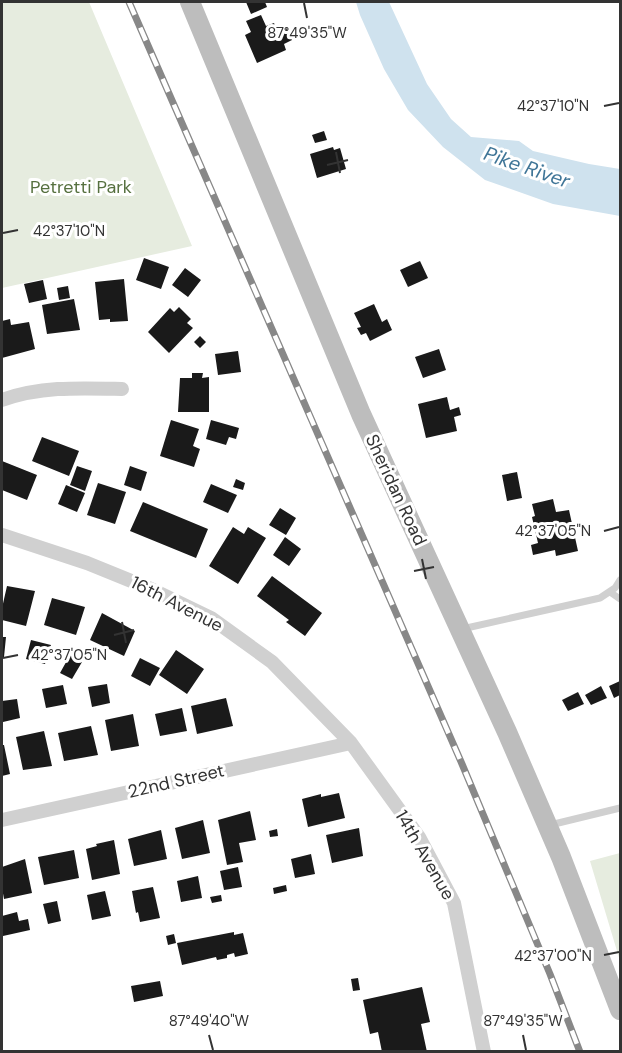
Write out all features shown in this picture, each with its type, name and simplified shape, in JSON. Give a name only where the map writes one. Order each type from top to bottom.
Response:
[{"type":"street","name":"Sheridan Road","points":[[190,2],[361,414],[547,825],[621,1010]]},
{"type":"street","points":[[2,400],[18,394],[56,388],[122,388]]},
{"type":"street","name":"16th Avenue","points":[[2,535],[109,572],[212,618],[272,662],[351,743]]},
{"type":"street","name":"22nd Street","points":[[2,820],[351,743]]},
{"type":"street","name":"14th Avenue","points":[[351,743],[419,837],[454,903],[484,1052]]},
{"type":"lane","points":[[460,629],[600,598],[615,588],[621,580]]},
{"type":"lane","points":[[610,592],[621,599]]},
{"type":"lane","points":[[547,825],[621,808]]},
{"type":"green space","name":"Petretti Park","points":[[2,2],[89,2],[192,246],[2,288]]},
{"type":"green space","points":[[620,853],[620,961],[590,861]]},
{"type":"water","name":"Pike River","points":[[356,2],[389,2],[427,84],[451,119],[471,137],[519,141],[533,151],[620,169],[620,216],[553,204],[485,180],[443,147],[408,110],[384,69]]},
{"type":"building","points":[[246,2],[265,2],[267,7],[251,14]]},
{"type":"building","points":[[261,15],[266,26],[274,23],[277,30],[286,26],[292,40],[284,44],[286,50],[257,63],[245,35],[251,32],[246,21]]},
{"type":"building","points":[[324,131],[327,140],[315,143],[312,135]]},
{"type":"building","points":[[333,147],[334,150],[340,148],[346,169],[317,178],[310,154]]},
{"type":"building","points":[[144,258],[169,267],[161,289],[136,280]]},
{"type":"building","points":[[420,261],[428,278],[408,287],[400,270]]},
{"type":"building","points":[[185,268],[201,280],[188,297],[172,285]]},
{"type":"building","points":[[124,279],[128,321],[99,320],[95,282]]},
{"type":"building","points":[[43,280],[47,299],[29,303],[24,284]]},
{"type":"building","points":[[68,286],[70,298],[59,300],[57,288]]},
{"type":"building","points":[[74,299],[80,330],[47,334],[42,305]]},
{"type":"building","points":[[374,304],[382,322],[387,319],[392,330],[370,341],[366,333],[361,335],[357,328],[361,327],[354,313]]},
{"type":"building","points":[[179,307],[191,319],[187,323],[193,328],[169,353],[148,332],[170,308],[174,312]]},
{"type":"building","points":[[10,319],[11,325],[29,322],[35,349],[2,358],[2,321]]},
{"type":"building","points":[[200,336],[206,342],[200,348],[194,342]]},
{"type":"building","points":[[439,349],[446,370],[423,378],[415,357]]},
{"type":"building","points":[[238,351],[241,372],[218,375],[215,354]]},
{"type":"building","points":[[192,373],[203,373],[202,378],[209,377],[209,412],[178,412],[180,378],[192,378]]},
{"type":"building","points":[[447,397],[450,410],[459,407],[461,415],[454,417],[457,431],[426,438],[418,404]]},
{"type":"building","points":[[171,420],[199,429],[193,446],[200,449],[194,467],[160,456]]},
{"type":"building","points":[[211,420],[239,428],[236,439],[229,437],[226,445],[206,439]]},
{"type":"building","points":[[42,437],[79,451],[69,476],[32,461]]},
{"type":"building","points":[[2,461],[37,475],[27,500],[2,490]]},
{"type":"building","points":[[77,466],[92,471],[85,491],[70,485]]},
{"type":"building","points":[[130,466],[147,472],[141,491],[124,485]]},
{"type":"building","points":[[517,472],[522,498],[507,501],[502,475]]},
{"type":"building","points":[[236,479],[245,483],[243,490],[233,487]]},
{"type":"building","points":[[98,483],[126,492],[115,524],[87,515]]},
{"type":"building","points":[[211,484],[237,495],[228,513],[203,502]]},
{"type":"building","points":[[66,485],[85,493],[77,512],[58,504]]},
{"type":"building","points":[[553,499],[556,512],[569,510],[578,551],[556,556],[555,550],[533,555],[531,545],[538,543],[532,517],[535,516],[532,504]]},
{"type":"building","points":[[143,502],[208,529],[196,558],[130,531]]},
{"type":"building","points":[[280,508],[296,518],[286,535],[269,525]]},
{"type":"building","points":[[233,527],[244,534],[248,527],[266,538],[238,584],[209,566]]},
{"type":"building","points":[[285,537],[301,549],[289,566],[273,555]]},
{"type":"building","points":[[272,576],[322,613],[305,636],[286,622],[289,620],[257,596]]},
{"type":"building","points":[[7,586],[35,591],[26,626],[2,620]]},
{"type":"building","points":[[52,598],[85,607],[76,635],[44,625]]},
{"type":"building","points":[[102,613],[135,631],[124,656],[90,640]]},
{"type":"building","points":[[2,637],[6,637],[4,657],[2,657]]},
{"type":"building","points":[[31,640],[51,645],[45,664],[26,659]]},
{"type":"building","points":[[176,650],[204,669],[187,694],[159,675]]},
{"type":"building","points":[[70,655],[82,662],[72,679],[60,673]]},
{"type":"building","points":[[140,658],[160,668],[150,686],[131,676]]},
{"type":"building","points":[[620,681],[620,695],[614,698],[609,686]]},
{"type":"building","points":[[107,684],[110,703],[92,707],[88,687]]},
{"type":"building","points":[[63,685],[67,704],[46,708],[42,689]]},
{"type":"building","points":[[601,686],[607,698],[591,705],[585,695]]},
{"type":"building","points":[[578,692],[584,704],[568,711],[562,700]]},
{"type":"building","points":[[226,698],[233,726],[197,734],[191,706]]},
{"type":"building","points":[[17,699],[20,718],[3,722],[2,701]]},
{"type":"building","points":[[182,708],[187,731],[160,736],[155,714]]},
{"type":"building","points":[[133,714],[139,746],[111,751],[105,720]]},
{"type":"building","points":[[91,726],[98,755],[64,761],[58,733]]},
{"type":"building","points":[[44,731],[52,766],[23,770],[16,737]]},
{"type":"building","points":[[2,745],[4,745],[10,774],[2,776]]},
{"type":"building","points":[[339,793],[345,818],[308,827],[302,799],[321,794],[321,797]]},
{"type":"building","points":[[250,811],[256,840],[239,843],[243,862],[227,865],[218,820]]},
{"type":"building","points":[[203,820],[210,853],[182,859],[175,828]]},
{"type":"building","points":[[359,828],[363,856],[332,863],[326,835]]},
{"type":"building","points":[[277,829],[278,836],[270,837],[269,831]]},
{"type":"building","points":[[161,830],[167,859],[134,866],[128,839]]},
{"type":"building","points":[[114,840],[120,874],[92,880],[86,849]]},
{"type":"building","points":[[74,850],[79,878],[44,885],[38,857]]},
{"type":"building","points":[[311,854],[315,874],[295,878],[291,859]]},
{"type":"building","points":[[25,859],[32,893],[4,899],[2,867]]},
{"type":"building","points":[[238,867],[242,887],[224,890],[220,871]]},
{"type":"building","points":[[198,876],[202,898],[181,902],[177,881]]},
{"type":"building","points":[[286,885],[287,891],[274,894],[273,888]]},
{"type":"building","points":[[153,887],[160,918],[140,922],[132,891]]},
{"type":"building","points":[[105,891],[111,916],[92,920],[87,895]]},
{"type":"building","points":[[221,895],[222,901],[212,903],[210,897]]},
{"type":"building","points":[[57,901],[61,921],[48,924],[43,904]]},
{"type":"building","points":[[17,912],[19,921],[28,919],[30,930],[3,936],[2,916]]},
{"type":"building","points":[[234,932],[234,935],[243,933],[248,954],[235,957],[234,953],[227,955],[227,958],[217,960],[216,957],[182,965],[177,943]]},
{"type":"building","points":[[174,934],[176,943],[168,945],[166,936]]},
{"type":"building","points":[[358,978],[360,990],[353,991],[351,979]]},
{"type":"building","points":[[160,981],[163,996],[134,1002],[131,986]]},
{"type":"building","points":[[422,987],[430,1022],[421,1024],[427,1052],[382,1052],[378,1032],[370,1034],[363,1000]]},
{"type":"railway","points":[[129,2],[462,764],[550,974],[580,1052]]}]
